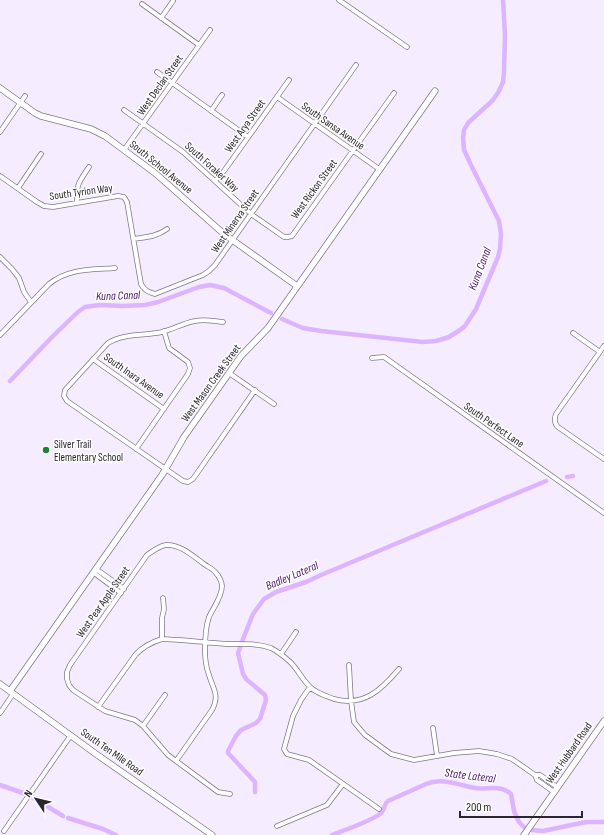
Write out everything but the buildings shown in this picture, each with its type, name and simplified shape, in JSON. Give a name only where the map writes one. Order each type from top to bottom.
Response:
[{"type":"street","points":[[339,0],[407,47]]},
{"type":"street","points":[[161,18],[173,1]]},
{"type":"street","points":[[142,4],[199,45]]},
{"type":"street","name":"West Declan Street","points":[[124,150],[210,30]]},
{"type":"street","name":"West Minerva Street","points":[[146,290],[155,294],[203,275],[215,265],[356,65]]},
{"type":"street","points":[[156,72],[248,137]]},
{"type":"street","name":"West Arya Street","points":[[215,181],[224,171],[289,80]]},
{"type":"street","name":"South School Avenue","points":[[0,88],[41,116],[91,129],[105,136],[171,185],[206,219],[297,286]]},
{"type":"street","name":"West Mason Creek Street","points":[[12,693],[166,469],[184,437],[241,356],[268,328],[435,91]]},
{"type":"street","name":"West Rickon Street","points":[[288,237],[292,236],[394,93]]},
{"type":"street","points":[[211,111],[222,95]]},
{"type":"street","points":[[0,132],[25,96]]},
{"type":"street","name":"South Sansa Avenue","points":[[277,97],[379,169]]},
{"type":"street","name":"South Foraker Way","points":[[124,110],[183,152],[251,214],[284,236],[288,237]]},
{"type":"street","points":[[18,188],[41,154]]},
{"type":"street","points":[[77,202],[77,186],[89,167]]},
{"type":"street","name":"South Tyrion Way","points":[[0,176],[44,206],[53,207],[118,196],[124,197],[127,202],[141,284],[146,290]]},
{"type":"street","points":[[134,239],[156,236],[167,229]]},
{"type":"street","points":[[0,257],[12,268],[19,278],[24,292],[31,302]]},
{"type":"street","points":[[0,335],[56,278],[74,272],[115,268]]},
{"type":"street","points":[[223,322],[206,320],[194,321],[173,329],[114,339],[108,343],[65,390],[64,396],[67,401],[183,481],[188,482],[193,479],[255,390]]},
{"type":"street","points":[[136,448],[188,374],[190,368],[188,362],[169,348],[164,331]]},
{"type":"street","points":[[573,333],[600,352]]},
{"type":"street","points":[[604,346],[554,418],[558,427],[604,459]]},
{"type":"street","name":"South Perfect Lane","points":[[372,358],[384,357],[604,513]]},
{"type":"street","name":"South Inara Avenue","points":[[93,359],[164,408]]},
{"type":"street","points":[[229,373],[274,404]]},
{"type":"street","name":"West Pear Apple Street","points":[[98,707],[73,690],[67,679],[67,672],[70,665],[147,555],[156,549],[165,545],[183,549],[216,572],[221,580],[221,594],[208,620],[205,642]]},
{"type":"street","points":[[95,571],[123,591]]},
{"type":"street","points":[[162,639],[162,618],[164,609],[163,598]]},
{"type":"street","points":[[281,654],[296,632]]},
{"type":"street","points":[[230,794],[218,792],[168,755],[143,726],[135,720],[105,712],[98,707],[141,649],[150,643],[162,639],[244,644],[272,649],[293,664],[310,688],[327,697],[351,701],[363,699],[375,692],[386,684],[399,669]]},
{"type":"street","points":[[176,761],[215,704],[216,694],[206,664],[205,642]]},
{"type":"street","points":[[349,665],[354,722],[365,735],[391,754],[414,760],[454,752],[479,751],[497,754],[512,759],[535,775],[540,775],[555,790]]},
{"type":"street","name":"South Ten Mile Road","points":[[0,684],[212,835]]},
{"type":"street","points":[[310,688],[292,716],[284,749],[287,754],[309,760],[379,810]]},
{"type":"street","points":[[0,713],[12,693]]},
{"type":"street","points":[[143,726],[165,695]]},
{"type":"street","name":"West Hubbard Road","points":[[524,835],[604,721]]},
{"type":"street","points":[[433,728],[437,756]]},
{"type":"street","points":[[4,831],[71,735]]},
{"type":"street","points":[[277,826],[327,805],[343,784]]},
{"type":"waterway","name":"Kuna Canal","points":[[282,319],[303,328],[321,331],[423,342],[436,341],[449,337],[465,326],[476,309],[500,249],[501,234],[499,221],[464,150],[463,138],[464,130],[468,123],[493,100],[503,82],[505,35],[503,0]]},
{"type":"waterway","name":"Kuna Canal","points":[[10,381],[53,336],[85,307],[100,305],[145,305],[158,302],[199,287],[210,285],[224,288],[271,313]]},
{"type":"waterway","name":"Badley Lateral","points":[[567,477],[573,476]]},
{"type":"waterway","name":"Badley Lateral","points":[[255,792],[255,782],[228,753],[228,751],[241,730],[256,723],[260,719],[266,700],[265,695],[246,679],[243,674],[238,653],[253,614],[264,599],[276,592],[306,582],[546,481]]},
{"type":"waterway","name":"State Lateral","points":[[332,835],[379,815],[388,801],[426,784],[438,781],[450,782],[475,788],[498,788],[507,791],[511,794],[514,811],[519,822],[524,827]]},
{"type":"waterway","name":"Badley Lateral","points":[[0,785],[26,794]]},
{"type":"waterway","name":"Badley Lateral","points":[[32,797],[63,816]]},
{"type":"waterway","name":"Badley Lateral","points":[[68,818],[103,829],[116,835]]},
{"type":"waterway","name":"State Lateral","points":[[532,830],[543,831],[586,822],[604,822]]},
{"type":"place","name":"Silver Trail Elementary School","points":[[46,450]]}]
